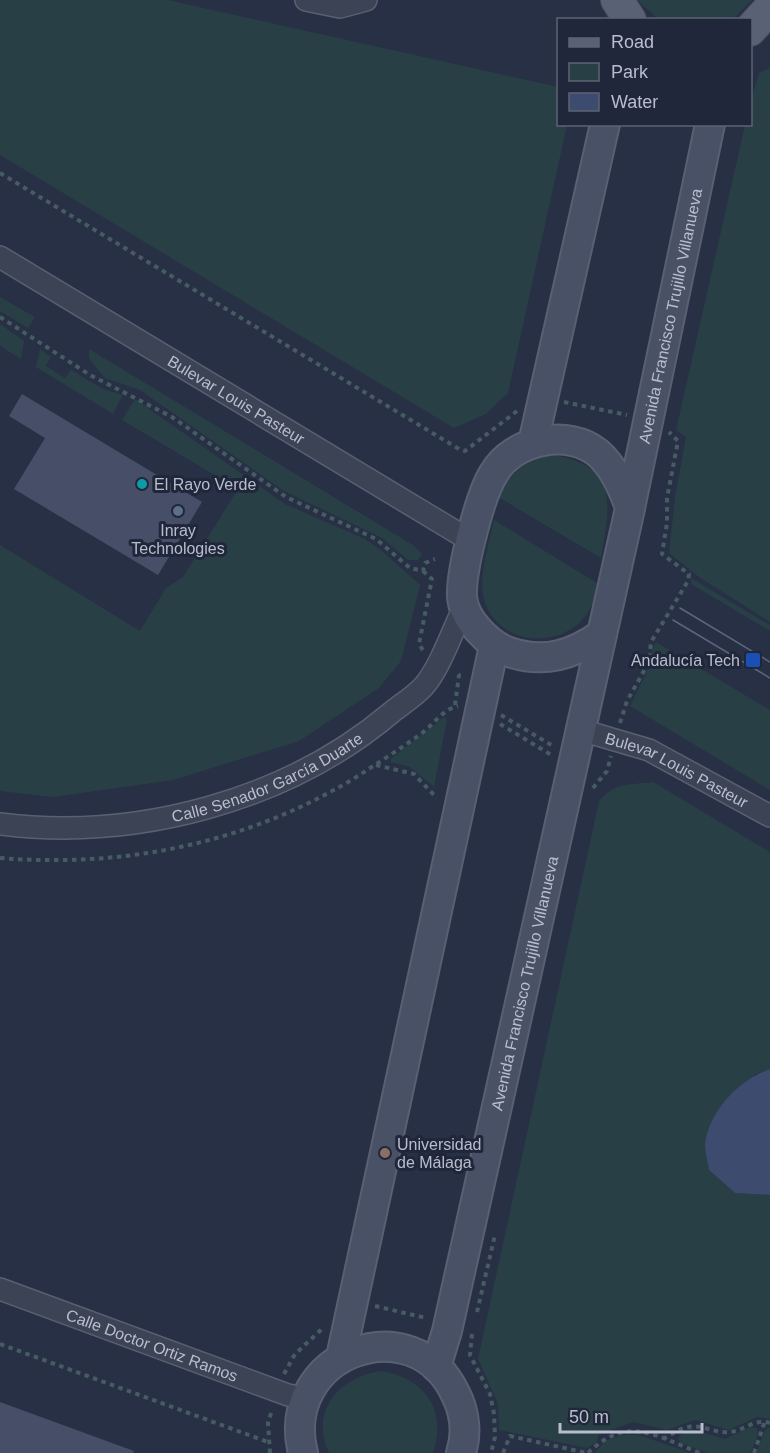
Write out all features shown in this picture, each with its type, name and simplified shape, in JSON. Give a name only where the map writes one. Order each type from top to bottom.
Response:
[{"type":"street","points":[[306,0],[340,7],[366,0]]},
{"type":"street","points":[[533,443],[605,126]]},
{"type":"street","name":"Avenida Francisco Trujillo Villanueva","points":[[630,507],[710,126]]},
{"type":"street","name":"Bulevar Louis Pasteur","points":[[0,257],[471,541]]},
{"type":"street","points":[[568,439],[597,451],[613,470],[630,507],[602,634],[580,649],[549,657],[528,658],[494,646],[482,634],[462,597],[471,541],[494,472],[507,457],[533,443],[568,439]]},
{"type":"street","name":"Calle Senador García Duarte","points":[[0,824],[74,827],[149,820],[208,807],[279,783],[325,759],[376,726],[424,686],[465,605]]},
{"type":"street","name":"Avenida Francisco Trujillo Villanueva","points":[[436,1366],[449,1323],[564,758],[581,730],[602,634]]},
{"type":"street","points":[[341,1357],[475,713],[494,646]]},
{"type":"street","name":"Bulevar Louis Pasteur","points":[[581,730],[649,750],[770,816]]},
{"type":"street","name":"Calle Doctor Ortiz Ramos","points":[[0,1289],[278,1391],[305,1398]]},
{"type":"street","points":[[303,1453],[299,1424],[305,1398],[319,1374],[341,1357],[365,1348],[390,1347],[415,1353],[436,1366],[451,1384],[461,1405],[465,1428],[463,1452]]},
{"type":"path","points":[[0,173],[459,449],[465,451],[472,447],[488,431],[519,410],[522,403]]},
{"type":"path","points":[[0,317],[90,375],[172,417],[286,497],[376,539],[410,568],[423,571],[425,563],[435,559]]},
{"type":"path","points":[[676,597],[684,602]]},
{"type":"path","points":[[659,624],[666,628]]},
{"type":"path","points":[[475,713],[564,758],[595,784],[590,794]]},
{"type":"path","points":[[475,713],[564,758]]},
{"type":"path","points":[[375,765],[414,774],[436,798]]},
{"type":"path","points":[[434,809],[439,787]]},
{"type":"path","points":[[476,1317],[496,1226]]},
{"type":"path","points":[[354,1301],[474,1328],[470,1355],[490,1394],[494,1414],[495,1437],[491,1453]]},
{"type":"path","points":[[270,1453],[268,1424],[278,1391],[295,1354],[323,1330],[325,1321]]},
{"type":"path","points":[[0,1344],[268,1442]]},
{"type":"path","points":[[663,1439],[685,1427],[697,1426],[717,1432],[732,1432],[746,1425],[768,1422]]},
{"type":"path","points":[[754,1453],[768,1422]]},
{"type":"path","points":[[504,1453],[510,1436],[587,1453],[603,1438],[621,1431],[640,1431],[700,1453]]},
{"type":"green space","points":[[0,0],[168,0],[557,87],[557,126],[567,126],[508,393],[486,414],[454,428],[0,155]]},
{"type":"green space","points":[[637,0],[752,0],[734,18],[657,18]]},
{"type":"green space","points":[[770,68],[770,622],[699,577],[669,553],[675,497],[686,437],[676,430],[745,126],[752,126],[752,97],[759,73]]},
{"type":"green space","points":[[0,297],[35,317],[28,328],[0,311]]},
{"type":"green space","points":[[0,324],[24,341],[21,359],[0,346]]},
{"type":"green space","points":[[40,349],[51,357],[46,366],[65,378],[71,370],[103,389],[123,395],[113,414],[36,367]]},
{"type":"green space","points":[[89,349],[413,545],[422,554],[418,560],[408,560],[382,538],[284,491],[140,390],[105,378],[89,359]]},
{"type":"green space","points":[[135,399],[285,504],[365,539],[381,550],[420,585],[401,661],[379,688],[299,741],[173,780],[53,797],[0,791],[0,545],[140,631],[166,588],[183,577],[238,489],[122,420]]},
{"type":"green space","points":[[552,455],[574,460],[590,468],[600,478],[607,505],[601,558],[498,497],[519,469],[533,461]]},
{"type":"green space","points":[[494,520],[597,583],[589,611],[576,626],[563,634],[548,638],[532,638],[517,635],[504,628],[493,617],[485,603],[482,583]]},
{"type":"green space","points":[[691,578],[770,625],[770,631],[691,584]]},
{"type":"green space","points":[[656,642],[770,710],[770,790],[630,706],[652,661],[652,650]]},
{"type":"green space","points":[[444,717],[447,720],[434,787],[410,767],[391,762],[391,759]]},
{"type":"green space","points":[[653,782],[770,852],[770,1069],[755,1074],[709,1170],[735,1193],[770,1195],[770,1419],[757,1417],[729,1430],[695,1420],[667,1430],[633,1422],[599,1434],[596,1443],[587,1448],[499,1430],[498,1404],[478,1359],[599,801],[617,787]]},
{"type":"green space","points":[[381,1371],[410,1381],[429,1398],[435,1410],[437,1423],[437,1437],[433,1453],[329,1453],[323,1423],[332,1398],[353,1380]]},
{"type":"green space","points":[[750,1427],[757,1428],[758,1434],[751,1453],[708,1453],[681,1443],[678,1439],[681,1434],[691,1429],[725,1439]]},
{"type":"green space","points":[[770,1427],[770,1453],[756,1453],[765,1430]]},
{"type":"green space","points":[[621,1435],[639,1435],[691,1453],[594,1453],[606,1441]]},
{"type":"water","points":[[770,1069],[770,1195],[735,1193],[709,1170],[705,1150],[706,1138],[715,1116],[730,1096],[749,1080]]},
{"type":"building","name":"El Rayo Verde","points":[[22,394],[202,502],[158,575],[14,489],[45,438],[9,416]]},
{"type":"building","points":[[0,1402],[134,1451],[133,1453],[0,1453]]},
{"type":"tram line","points":[[680,608],[770,662]]},
{"type":"tram line","points":[[673,620],[770,678]]},
{"type":"place","name":"El Rayo Verde","points":[[142,484]]},
{"type":"place","name":"Inray Technologies","points":[[178,511]]},
{"type":"place","name":"Andalucía Tech","points":[[753,660]]},
{"type":"place","name":"Universidad de Málaga","points":[[385,1153]]}]
